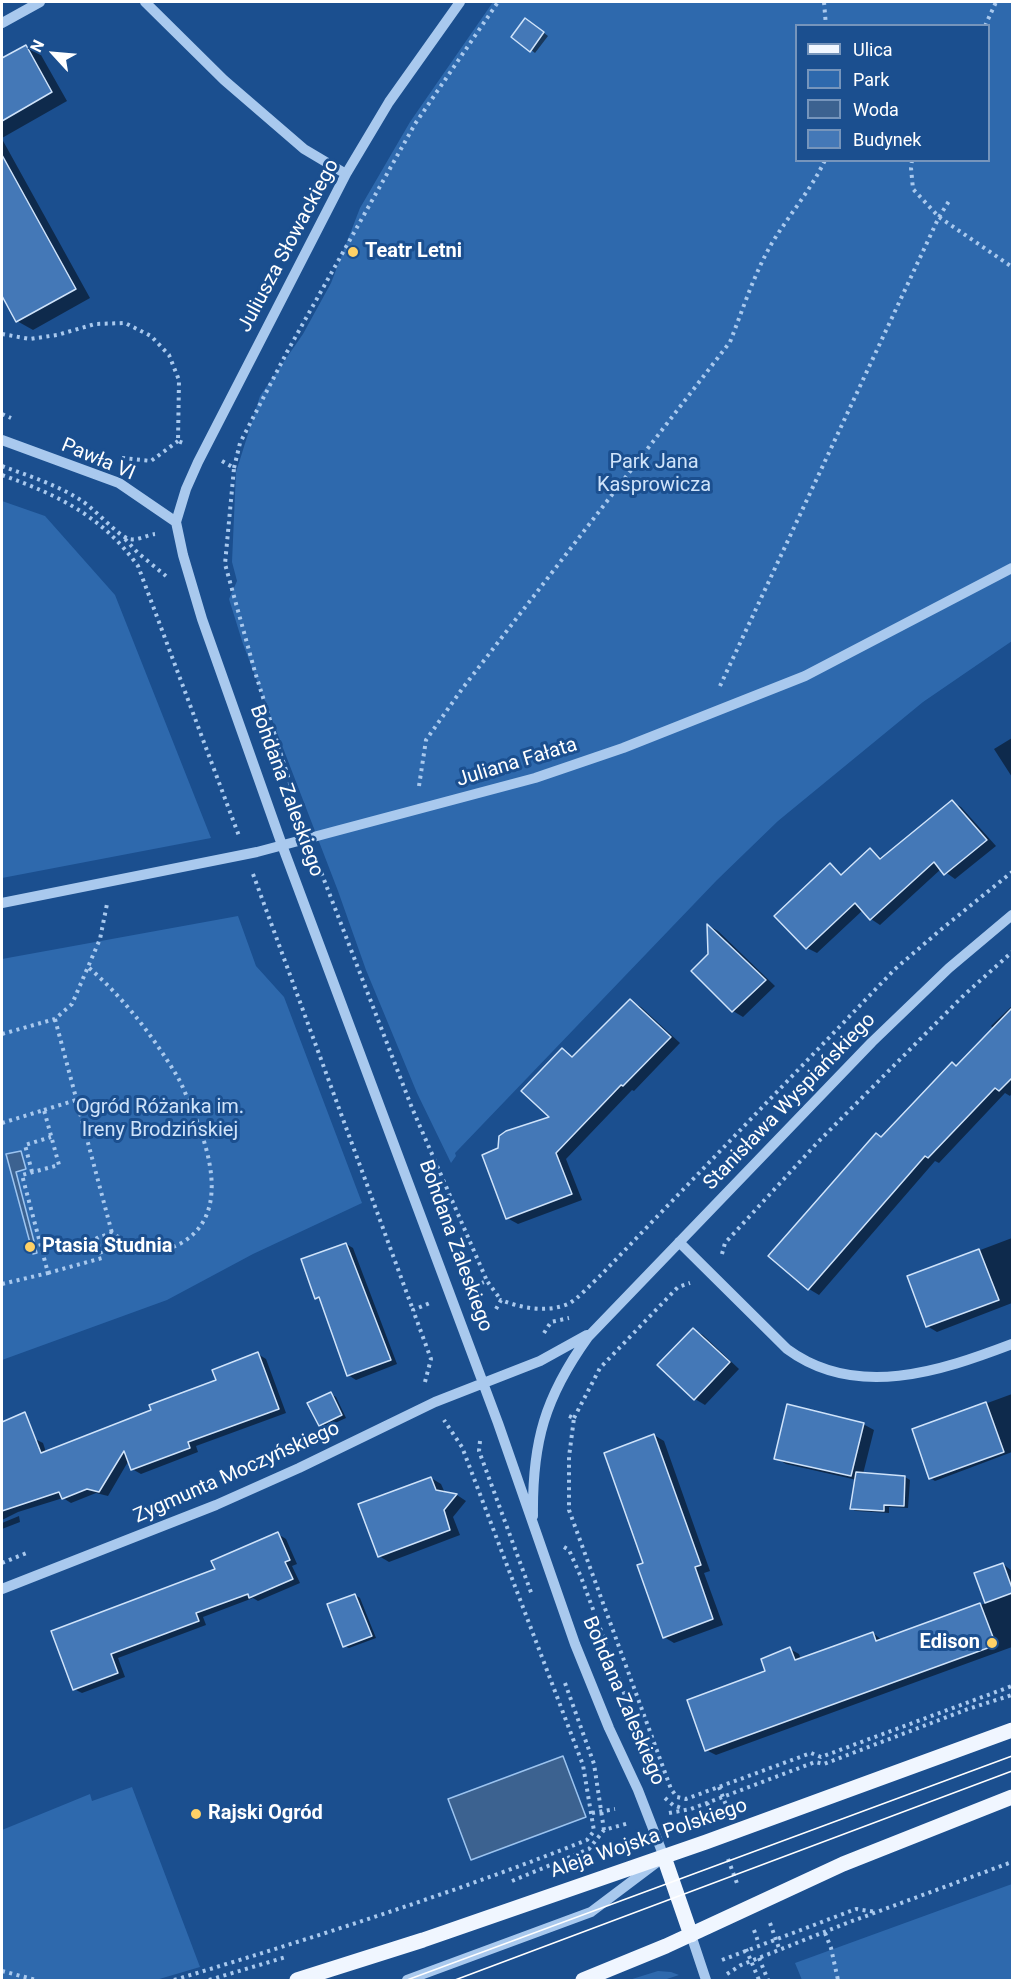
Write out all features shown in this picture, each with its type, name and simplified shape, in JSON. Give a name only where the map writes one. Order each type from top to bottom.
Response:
[{"type":"main road","name":"Aleja Wojska Polskiego","points":[[297,1980],[434,1936],[664,1857],[1012,1730]]},
{"type":"main road","points":[[583,1980],[691,1935],[843,1864],[1012,1797]]},
{"type":"main road","name":"Bohdana Zaleskiego","points":[[664,1857],[691,1935]]},
{"type":"street","points":[[2,23],[40,2]]},
{"type":"street","points":[[145,2],[224,81],[304,149],[346,174]]},
{"type":"street","name":"Juliusza Słowackiego","points":[[177,526],[186,489],[207,444],[346,174],[389,102],[460,2]]},
{"type":"street","name":"Pawła VI","points":[[2,440],[119,483],[177,526]]},
{"type":"street","name":"Bohdana Zaleskiego","points":[[177,526],[196,599],[282,845],[484,1383],[584,1666],[609,1728],[638,1790],[664,1857]]},
{"type":"street","name":"Juliana Fałata","points":[[2,903],[246,854],[535,778],[623,748],[805,676],[1012,568]]},
{"type":"street","name":"Stanisława Wyspiańskiego","points":[[534,1528],[533,1478],[543,1420],[568,1365],[588,1336],[888,1026],[949,968],[1012,915]]},
{"type":"street","points":[[679,1242],[787,1349],[805,1361],[842,1373],[876,1378],[903,1377],[958,1364],[1012,1344]]},
{"type":"street","name":"Stanisława Wyspiańskiego","points":[[484,1383],[556,1354],[601,1323]]},
{"type":"street","name":"Zygmunta Moczyńskiego","points":[[2,1589],[216,1505],[299,1468],[435,1402],[484,1383]]},
{"type":"street","points":[[407,1980],[591,1912],[664,1857]]},
{"type":"street","name":"Bohdana Zaleskiego","points":[[691,1935],[706,1980]]},
{"type":"path","points":[[498,2],[415,124],[334,267],[240,443],[234,468],[225,564],[255,672],[308,838],[412,1108],[487,1281],[501,1300],[518,1306],[545,1308],[568,1304],[601,1275],[895,969],[1012,872]]},
{"type":"path","points":[[824,2],[826,24]]},
{"type":"path","points":[[986,24],[996,2]]},
{"type":"path","points":[[416,811],[426,740],[730,342],[772,244],[816,180],[824,162]]},
{"type":"path","points":[[912,162],[913,189],[939,218],[1012,267]]},
{"type":"path","points":[[705,717],[949,201]]},
{"type":"path","points":[[2,334],[30,339],[57,335],[94,324],[125,324],[151,336],[169,355],[179,380],[178,441]]},
{"type":"path","points":[[2,414],[20,421]]},
{"type":"path","points":[[178,441],[183,443]]},
{"type":"path","points":[[119,457],[127,460],[151,461],[178,441]]},
{"type":"path","points":[[222,461],[234,468]]},
{"type":"path","points":[[2,466],[53,485],[82,500],[97,511],[146,560],[196,599]]},
{"type":"path","points":[[2,475],[50,493],[82,511],[128,552],[138,566],[431,1359],[425,1383],[428,1389]]},
{"type":"path","points":[[123,536],[136,539],[177,526]]},
{"type":"path","points":[[2,1034],[55,1019],[72,1004],[100,939],[111,882]]},
{"type":"path","points":[[677,1797],[671,1789],[569,1510],[569,1457],[574,1418],[600,1368],[678,1287],[692,1282],[722,1255],[725,1244],[817,1143],[962,997],[1012,952]]},
{"type":"path","points":[[55,1019],[112,1233],[130,1245],[149,1250],[173,1249],[188,1239],[204,1220],[211,1201],[212,1169],[202,1134],[179,1079],[159,1046],[106,982],[88,967]]},
{"type":"path","points":[[2,1123],[76,1100]]},
{"type":"path","points":[[44,1110],[58,1165],[22,1175],[48,1273]]},
{"type":"path","points":[[32,1172],[24,1145],[51,1137]]},
{"type":"path","points":[[2,1284],[102,1258],[97,1238],[112,1233]]},
{"type":"path","points":[[474,1286],[487,1281]]},
{"type":"path","points":[[496,1308],[501,1300]]},
{"type":"path","points":[[413,1310],[431,1303]]},
{"type":"path","points":[[415,1388],[425,1383]]},
{"type":"path","points":[[560,1413],[574,1418]]},
{"type":"path","points":[[174,1980],[411,1906],[493,1877],[587,1840],[594,1831],[583,1765],[462,1447],[442,1416]]},
{"type":"path","points":[[534,1528],[569,1550],[647,1754]]},
{"type":"path","points":[[2,1563],[34,1550]]},
{"type":"path","points":[[663,1803],[677,1797],[686,1799],[811,1753],[821,1756],[1012,1686]]},
{"type":"path","points":[[678,1811],[691,1809],[815,1762],[824,1764],[968,1709],[1012,1695]]},
{"type":"path","points":[[719,1787],[726,1805]]},
{"type":"path","points":[[662,1793],[668,1801],[679,1808],[691,1809]]},
{"type":"path","points":[[707,1803],[710,1810]]},
{"type":"path","points":[[592,1813],[615,1809]]},
{"type":"path","points":[[507,1883],[589,1849],[604,1830],[617,1826]]},
{"type":"path","points":[[726,1854],[737,1883]]},
{"type":"path","points":[[721,1977],[751,1961],[1012,1862]]},
{"type":"path","points":[[721,1960],[856,1909],[876,1912]]},
{"type":"path","points":[[767,1916],[780,1951]]},
{"type":"path","points":[[825,1933],[838,1980]]},
{"type":"path","points":[[747,1949],[759,1980]]},
{"type":"path","points":[[209,1980],[297,1954]]},
{"type":"path","points":[[759,1958],[768,1980]]},
{"type":"path","points":[[2,1971],[36,1980]]},
{"type":"green space","name":"Park Jana Kasprowicza","points":[[493,2],[1012,2],[1012,641],[923,702],[778,821],[717,880],[455,1153],[456,1156],[451,1163],[417,1093],[366,970],[243,644],[229,599],[237,581],[232,562],[236,472],[260,396],[303,334],[331,283],[360,208],[410,122]]},
{"type":"green space","points":[[2,501],[45,516],[115,595],[211,838],[2,878]]},
{"type":"green space","name":"Ogród Różanka im. Ireny Brodzińskiej","points":[[238,916],[256,966],[284,997],[362,1203],[253,1254],[167,1300],[2,1360],[2,959]]},
{"type":"green space","points":[[132,1787],[200,1967],[156,1980],[2,1980],[2,1830],[90,1794],[92,1801]]},
{"type":"green space","points":[[1012,1884],[1012,1980],[802,1980],[795,1963]]},
{"type":"green space","points":[[658,1971],[679,1975],[664,1980],[629,1980]]},
{"type":"water","points":[[21,1151],[26,1169],[16,1172],[37,1253],[33,1254],[6,1154]]},
{"type":"water","points":[[563,1756],[586,1817],[471,1860],[448,1799]]},
{"type":"building","points":[[525,18],[544,32],[530,52],[511,37]]},
{"type":"building","points":[[26,45],[52,92],[2,121],[2,58]]},
{"type":"building","points":[[2,155],[76,289],[16,322],[2,296]]},
{"type":"building","points":[[952,800],[987,840],[944,875],[934,862],[870,920],[855,903],[806,949],[774,916],[830,863],[841,875],[870,848],[880,859]]},
{"type":"building","points":[[707,924],[766,980],[732,1012],[691,971],[708,954]]},
{"type":"building","points":[[630,999],[671,1037],[556,1153],[572,1194],[506,1219],[482,1155],[498,1148],[499,1136],[506,1131],[549,1117],[521,1091],[562,1048],[572,1057]]},
{"type":"building","points":[[1012,1008],[1012,1078],[999,1091],[995,1088],[928,1158],[925,1156],[808,1290],[768,1256],[876,1133],[881,1137],[952,1062],[956,1066]]},
{"type":"building","points":[[346,1243],[391,1360],[347,1376],[319,1297],[315,1299],[301,1259]]},
{"type":"building","points":[[979,1249],[999,1300],[926,1327],[907,1276]]},
{"type":"building","points":[[693,1328],[730,1362],[694,1400],[657,1365]]},
{"type":"building","points":[[258,1352],[279,1409],[188,1442],[190,1448],[131,1470],[124,1451],[99,1492],[87,1489],[62,1499],[59,1492],[2,1511],[2,1422],[25,1412],[41,1453],[151,1410],[149,1405],[216,1380],[212,1370]]},
{"type":"building","points":[[331,1392],[342,1415],[319,1426],[307,1403]]},
{"type":"building","points":[[986,1402],[1004,1452],[929,1479],[912,1429]]},
{"type":"building","points":[[787,1404],[864,1423],[851,1476],[774,1459]]},
{"type":"building","points":[[654,1434],[701,1565],[695,1567],[713,1619],[663,1638],[637,1565],[643,1563],[604,1453]]},
{"type":"building","points":[[856,1472],[905,1476],[904,1506],[884,1505],[884,1511],[850,1509]]},
{"type":"building","points":[[431,1477],[436,1490],[457,1494],[444,1510],[450,1530],[378,1557],[358,1504]]},
{"type":"building","points":[[278,1532],[290,1560],[285,1562],[293,1579],[249,1598],[248,1594],[196,1613],[199,1621],[111,1654],[118,1673],[73,1690],[51,1631],[215,1569],[211,1561]]},
{"type":"building","points":[[1003,1563],[1012,1593],[985,1603],[974,1573]]},
{"type":"building","points":[[355,1594],[372,1636],[343,1647],[327,1604]]},
{"type":"building","points":[[980,1603],[996,1645],[705,1751],[687,1700],[765,1671],[761,1659],[790,1647],[795,1660],[873,1632],[876,1641]]},
{"type":"tram line","points":[[407,1980],[1012,1756]]},
{"type":"tram line","points":[[455,1980],[1012,1771]]},
{"type":"place","name":"Teatr Letni","points":[[353,252]]},
{"type":"place","name":"Ptasia Studnia","points":[[30,1247]]},
{"type":"place","name":"Edison","points":[[992,1643]]},
{"type":"place","name":"Rajski Ogród","points":[[196,1814]]}]
